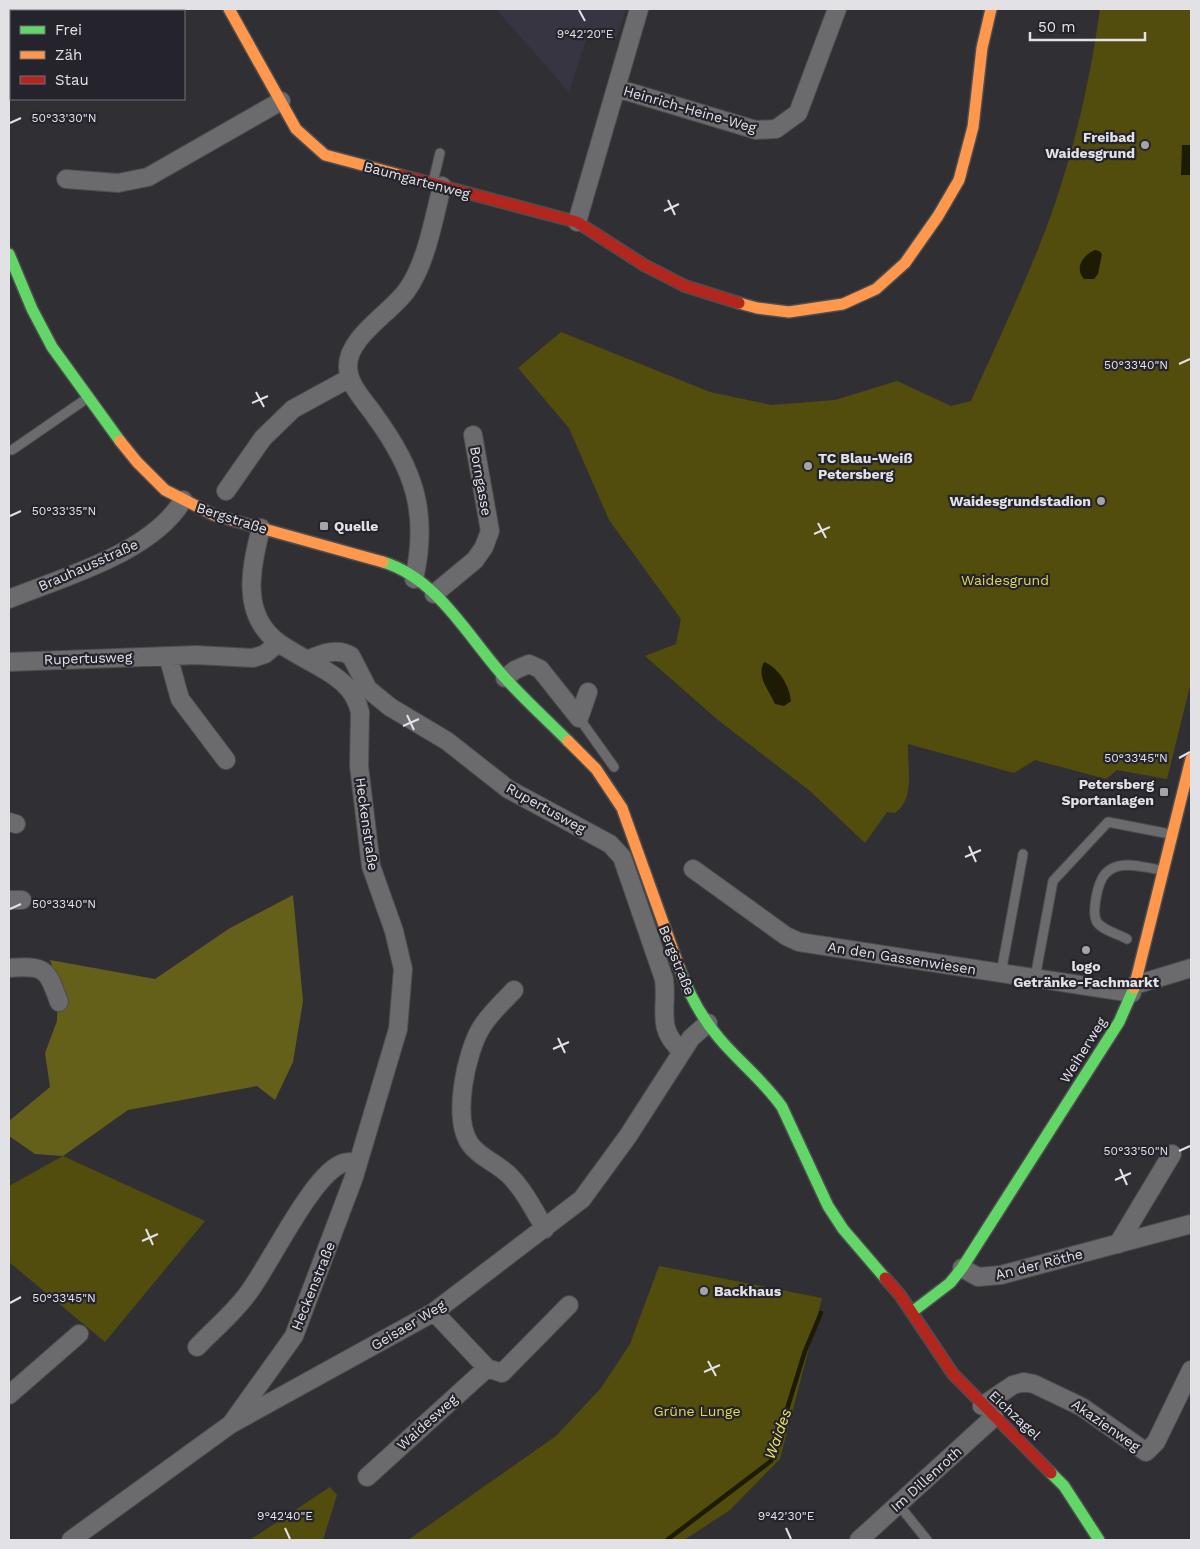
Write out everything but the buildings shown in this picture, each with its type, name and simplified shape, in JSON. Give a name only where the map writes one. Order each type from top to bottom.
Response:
[{"type":"main road","name":"Baumgartenweg","points":[[229,9],[296,129],[325,155],[577,222],[644,265],[684,286],[757,308],[789,312],[808,311],[843,304],[861,297],[892,276],[905,263],[938,216],[959,180],[973,127],[982,48],[992,9]]},
{"type":"main road","name":"Bergstraße","points":[[9,254],[38,323],[52,346],[137,462],[165,490],[214,515],[388,564],[414,579],[434,594],[468,629],[505,678],[576,748],[612,791],[630,827],[681,974],[708,1023],[772,1093],[793,1128],[828,1206],[843,1229],[912,1312]]},
{"type":"main road","name":"Weiherweg","points":[[912,1312],[950,1284],[962,1268],[1119,1022],[1134,989],[1191,759]]},
{"type":"main road","name":"Eichzagel","points":[[912,1312],[953,1374],[1064,1486],[1099,1540]]},
{"type":"street","points":[[577,222],[639,9]]},
{"type":"street","name":"Heinrich-Heine-Weg","points":[[616,88],[756,130],[776,129],[798,113],[837,9]]},
{"type":"street","points":[[66,179],[118,183],[148,177],[281,101]]},
{"type":"street","points":[[414,579],[421,538],[416,497],[407,468],[396,444],[348,378],[348,364],[353,350],[362,336],[407,290],[416,272],[437,185]]},
{"type":"street","points":[[226,491],[263,438],[293,410],[348,378]]},
{"type":"street","name":"Borngasse","points":[[434,594],[475,560],[484,547],[490,531],[473,435]]},
{"type":"street","name":"Brauhausstraße","points":[[9,599],[131,548],[159,528],[183,500]]},
{"type":"street","name":"Heckenstraße","points":[[231,1424],[294,1336],[335,1232],[358,1163],[398,1029],[403,969],[394,931],[371,866],[359,766],[360,712],[358,704],[345,684],[278,643],[264,629],[252,602],[250,582],[253,557],[261,528]]},
{"type":"street","name":"Rupertusweg","points":[[9,662],[196,655],[253,658],[260,657],[278,643]]},
{"type":"street","name":"Rupertusweg","points":[[307,660],[328,652],[352,656],[368,689],[390,707],[447,741],[508,788],[610,844],[617,850],[622,857],[664,979],[665,998],[663,1015],[666,1031],[682,1051]]},
{"type":"street","points":[[168,656],[180,700],[226,760]]},
{"type":"street","points":[[505,678],[515,670],[529,664],[540,668],[579,718]]},
{"type":"street","points":[[579,718],[588,692]]},
{"type":"street","name":"An den Gassenwiesen","points":[[693,869],[786,936],[800,942],[1035,978],[1134,989]]},
{"type":"street","points":[[9,968],[38,967],[49,975],[59,1002]]},
{"type":"street","points":[[1134,989],[1191,968]]},
{"type":"street","points":[[514,990],[490,1016],[471,1048],[463,1092],[464,1132],[475,1150],[503,1170],[518,1186],[545,1228]]},
{"type":"street","name":"Geisaer Weg","points":[[70,1540],[231,1424],[434,1312],[582,1199],[628,1136],[691,1038],[708,1023]]},
{"type":"street","points":[[1118,1244],[1172,1154]]},
{"type":"street","points":[[197,1347],[249,1293],[326,1174],[339,1164],[347,1162],[358,1163]]},
{"type":"street","name":"An der Röthe","points":[[962,1268],[978,1277],[995,1276],[1191,1224]]},
{"type":"street","points":[[434,1312],[487,1368],[502,1372],[569,1305]]},
{"type":"street","points":[[9,1395],[79,1334]]},
{"type":"street","name":"Waidesweg","points":[[367,1477],[487,1368]]},
{"type":"street","name":"Akazienweg","points":[[988,1411],[1012,1385],[1024,1382],[1034,1384],[1082,1407],[1146,1452],[1156,1442],[1191,1370]]},
{"type":"street","name":"Im Dillenroth","points":[[859,1540],[898,1504],[988,1411]]},
{"type":"lane","points":[[437,185],[440,153]]},
{"type":"lane","points":[[12,450],[88,397]]},
{"type":"lane","points":[[579,718],[614,767]]},
{"type":"lane","points":[[1035,978],[1053,881],[1108,822],[1172,834]]},
{"type":"lane","points":[[1000,973],[1023,854]]},
{"type":"lane","points":[[1127,939],[1101,926],[1096,921],[1095,908],[1102,880],[1106,873],[1118,866],[1131,865],[1164,871]]},
{"type":"lane","points":[[898,1504],[927,1540]]},
{"type":"shaded area","points":[[496,9],[626,9],[616,39],[589,31],[569,92]]},
{"type":"shaded area","points":[[1182,145],[1191,145],[1191,175],[1181,175]]},
{"type":"shaded area","points":[[1095,250],[1102,254],[1098,274],[1094,279],[1084,279],[1080,271],[1081,262]]},
{"type":"shaded area","points":[[764,662],[774,668],[786,683],[791,701],[784,706],[775,704],[764,683],[762,668]]},
{"type":"shaded area","points":[[293,895],[303,1001],[293,1062],[275,1100],[257,1086],[128,1110],[63,1156],[35,1154],[9,1136],[9,1121],[50,1087],[45,1053],[57,1021],[58,984],[50,960],[155,979],[230,928]]},
{"type":"green space","name":"Waidesgrund","points":[[1100,9],[1191,9],[1191,682],[1167,779],[1117,770],[1106,779],[1035,760],[1014,773],[908,744],[909,781],[906,799],[902,807],[895,813],[887,812],[865,843],[810,791],[718,720],[645,656],[676,644],[681,619],[609,520],[569,428],[518,368],[561,332],[710,392],[771,405],[835,400],[897,381],[951,406],[971,401],[1032,264],[1051,216],[1069,158],[1084,99]]},
{"type":"green space","points":[[63,1156],[205,1221],[105,1342],[9,1262],[9,1186]]},
{"type":"green space","name":"Grüne Lunge","points":[[659,1266],[822,1298],[780,1459],[730,1510],[684,1540],[408,1540],[556,1436],[601,1388],[630,1344]]},
{"type":"green space","points":[[330,1487],[337,1495],[323,1540],[250,1540]]},
{"type":"waterway","name":"Waides","points":[[667,1540],[771,1461],[805,1351],[821,1313]]},
{"type":"traffic: fast","points":[[9,254],[32,309],[52,347],[120,441]]},
{"type":"traffic: fast","points":[[383,562],[403,570],[437,596],[506,679],[568,741]]},
{"type":"traffic: fast","points":[[679,967],[696,1004],[707,1022],[727,1047],[782,1107],[828,1206],[843,1229],[885,1278]]},
{"type":"traffic: fast","points":[[912,1312],[950,1283],[962,1268],[1119,1022],[1134,988]]},
{"type":"traffic: fast","points":[[1051,1473],[1064,1486],[1099,1540]]},
{"type":"traffic: slow","points":[[229,9],[296,129],[325,155],[400,175]]},
{"type":"traffic: slow","points":[[739,303],[757,308],[789,312],[843,304],[876,289],[905,263],[938,216],[959,180],[973,127],[982,48],[991,9]]},
{"type":"traffic: slow","points":[[120,441],[137,462],[165,490],[214,515],[383,562]]},
{"type":"traffic: slow","points":[[568,741],[596,769],[622,808],[679,967]]},
{"type":"traffic: slow","points":[[1134,988],[1191,759]]},
{"type":"traffic: jam","points":[[400,175],[577,222],[644,265],[685,286],[739,303]]},
{"type":"traffic: jam","points":[[885,1278],[900,1295],[953,1374],[1051,1473]]},
{"type":"place","name":"Freibad Waidesgrund","points":[[1145,145]]},
{"type":"place","name":"TC Blau-Weiß Petersberg","points":[[808,466]]},
{"type":"place","name":"Waidesgrundstadion","points":[[1101,501]]},
{"type":"place","name":"Quelle","points":[[324,526]]},
{"type":"place","name":"Petersberg Sportanlagen","points":[[1164,792]]},
{"type":"place","name":"logo Getränke-Fachmarkt","points":[[1086,950]]},
{"type":"place","name":"Backhaus","points":[[704,1291]]}]
